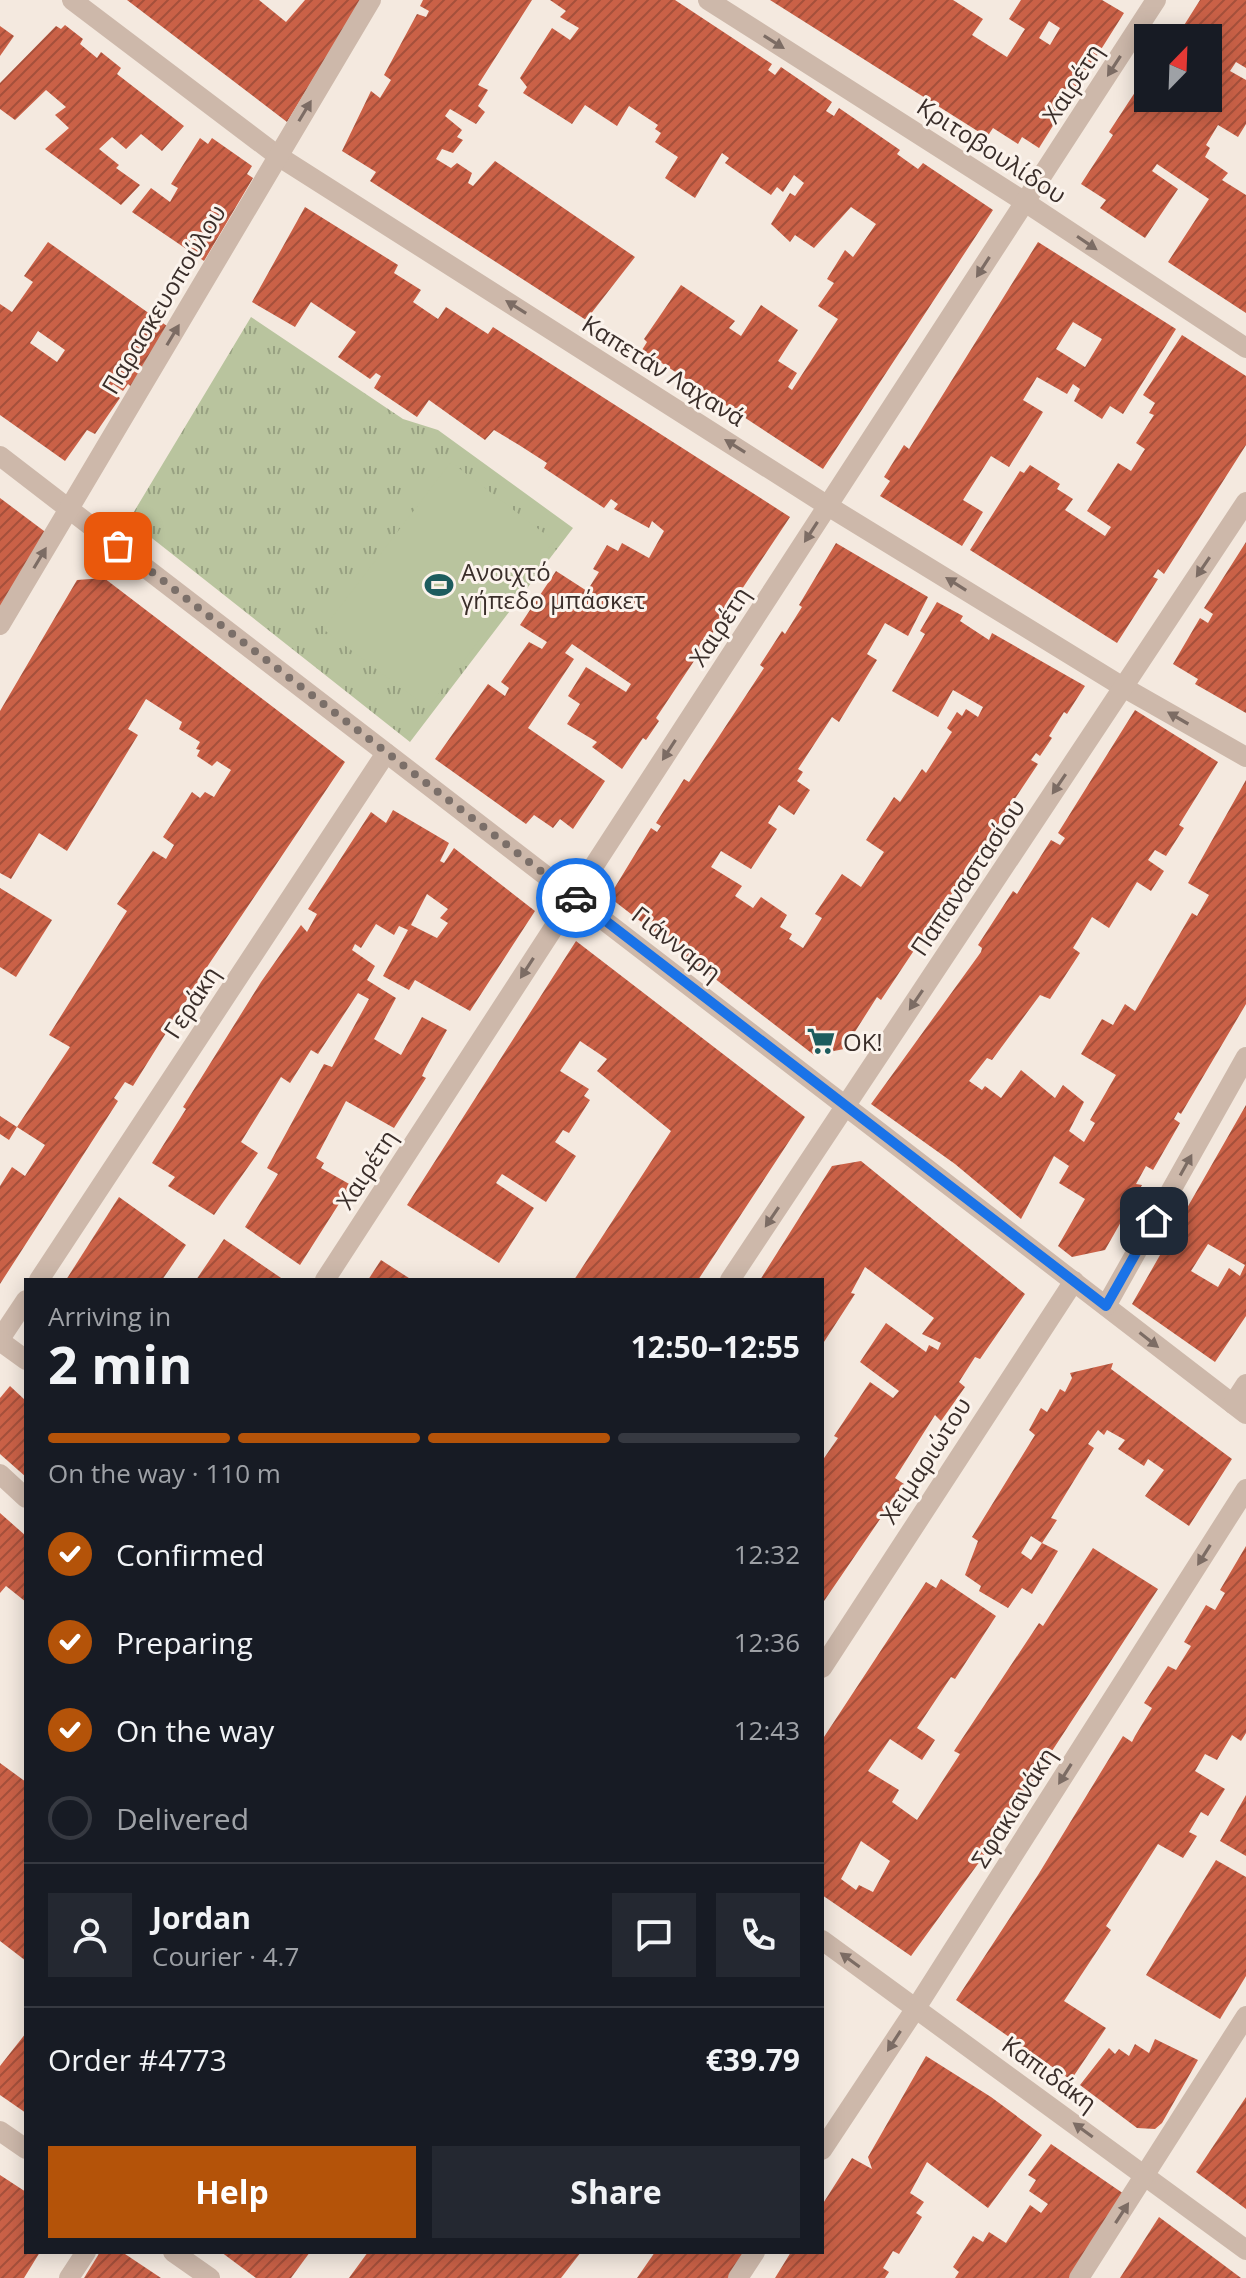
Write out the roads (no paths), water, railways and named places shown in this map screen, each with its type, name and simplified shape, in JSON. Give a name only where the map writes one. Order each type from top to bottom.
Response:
[{"type":"street","name":"Καπετάν Λαχανά","points":[[72,0],[278,156],[828,506],[1123,687],[1246,757]]},
{"type":"street","name":"Παρασκευοπούλου","points":[[0,625],[371,0]]},
{"type":"street","name":"Χαιρέτη","points":[[326,1278],[1156,0]]},
{"type":"street","name":"Κριτοβουλίδου","points":[[711,1],[1246,348]]},
{"type":"street","name":"Γιάνναρη","points":[[0,456],[1240,1409]]},
{"type":"street","name":"Παπαναστασίου","points":[[731,1278],[1246,502]]},
{"type":"street","name":"Γεράκη","points":[[40,1278],[386,753]]},
{"type":"street","points":[[1106,1306],[1246,1057]]},
{"type":"street","name":"Χειμαριώτου","points":[[824,1665],[1074,1281]]},
{"type":"street","points":[[24,1303],[0,1340],[24,1358]]},
{"type":"street","points":[[1240,1409],[1246,1384]]},
{"type":"street","points":[[0,1474],[24,1496]]},
{"type":"street","name":"Σφακιανάκη","points":[[824,2147],[916,2008],[1246,1489]]},
{"type":"street","name":"Καπιδάκη","points":[[824,1941],[1246,2250]]},
{"type":"street","points":[[1079,2278],[1246,2016]]},
{"type":"street","points":[[0,2131],[24,2148]]},
{"type":"street","points":[[69,2278],[85,2254]]},
{"type":"street","points":[[176,2254],[210,2278]]},
{"type":"street","points":[[738,2278],[754,2254]]},
{"type":"place","name":"Ανοιχτό γήπεδο μπάσκετ","points":[[439,585]]},
{"type":"place","name":"OK!","points":[[821,1041]]}]
